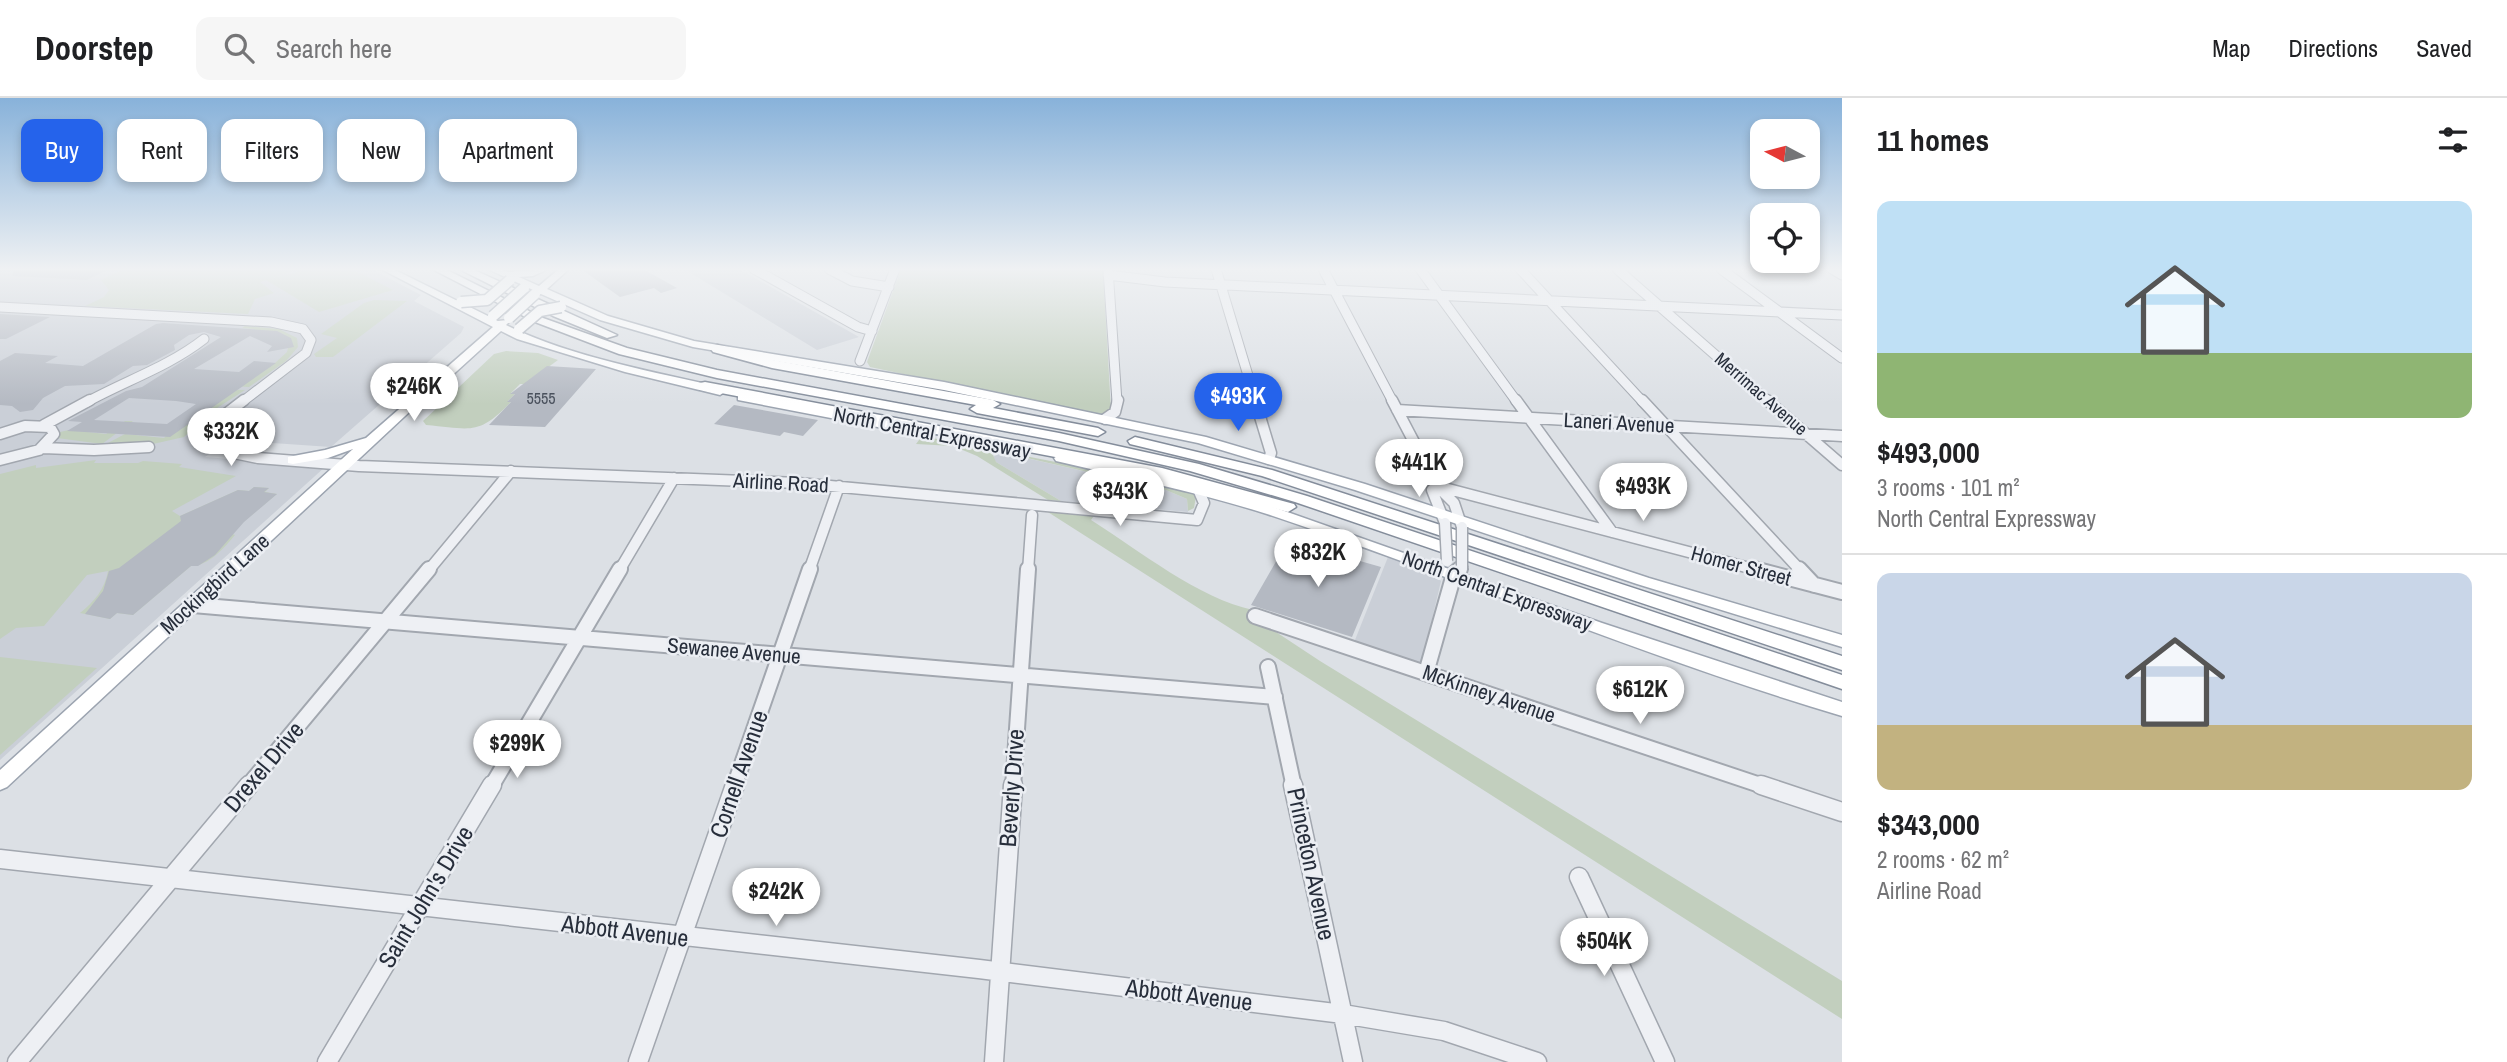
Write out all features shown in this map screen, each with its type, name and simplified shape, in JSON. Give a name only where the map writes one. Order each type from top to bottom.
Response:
[{"type":"highway","name":"North Central Expressway","points":[[527,314],[547,324],[634,354],[717,374],[1142,454],[1255,485],[1842,682]]},
{"type":"highway","name":"North Central Expressway","points":[[561,314],[582,324],[677,353],[778,374],[1056,423],[1267,473],[1842,663]]},
{"type":"highway","points":[[717,349],[761,362],[915,387],[1021,409],[1056,423]]},
{"type":"highway","points":[[705,386],[1162,473],[1327,519],[1398,533]]},
{"type":"main road","name":"North Central Expressway","points":[[478,314],[520,333],[629,370],[783,405],[1042,454],[1223,496],[1454,568],[1596,627],[1842,709]]},
{"type":"main road","points":[[493,321],[501,314]]},
{"type":"main road","points":[[493,321],[509,318],[512,314]]},
{"type":"main road","points":[[471,351],[497,338],[520,333],[534,314]]},
{"type":"main road","points":[[598,314],[652,334],[717,349],[944,386],[1105,419],[1269,459],[1453,521],[1842,642]]},
{"type":"main road","name":"Mockingbird Lane","points":[[0,782],[429,386],[442,379],[471,351],[493,321]]},
{"type":"main road","name":"Mockingbird Lane","points":[[429,386],[429,380],[438,369],[493,321]]},
{"type":"main road","points":[[293,460],[328,454],[376,436]]},
{"type":"street","name":"Airline Road","points":[[135,314],[271,322],[303,330],[311,340],[306,353],[222,418],[216,433],[221,444],[234,453],[345,464],[839,486],[1197,520],[1204,503],[1223,496]]},
{"type":"street","points":[[835,314],[858,327],[872,331]]},
{"type":"street","points":[[860,361],[878,314]]},
{"type":"street","points":[[1105,419],[1115,412],[1118,398],[1111,314]]},
{"type":"street","points":[[1230,314],[1271,453],[1269,459]]},
{"type":"street","points":[[1347,314],[1437,486],[1447,492],[1453,521],[1454,568],[1426,673]]},
{"type":"street","points":[[1453,314],[1612,532]]},
{"type":"street","points":[[1563,314],[1814,585]]},
{"type":"street","name":"Merrimac Avenue","points":[[1669,314],[1842,465]]},
{"type":"street","points":[[1782,314],[1842,358]]},
{"type":"street","points":[[1821,314],[1842,315]]},
{"type":"street","points":[[44,425],[127,380],[177,360],[204,339]]},
{"type":"street","name":"Laneri Avenue","points":[[1397,410],[1842,436]]},
{"type":"street","points":[[0,434],[25,426],[44,425],[50,427],[54,434],[43,447]]},
{"type":"street","points":[[1,461],[43,447],[94,450],[149,447]]},
{"type":"street","name":"Drexel Drive","points":[[17,1062],[511,471]]},
{"type":"street","name":"Saint John's Drive","points":[[327,1062],[674,478]]},
{"type":"street","name":"Cornell Avenue","points":[[638,1062],[839,486]]},
{"type":"street","points":[[1437,486],[1432,490],[1453,521]]},
{"type":"street","name":"Homer Street","points":[[1437,486],[1842,592]]},
{"type":"street","points":[[1198,489],[1204,503]]},
{"type":"street","name":"Beverly Drive","points":[[994,1062],[1032,515]]},
{"type":"street","name":"Sewanee Avenue","points":[[193,605],[1275,697]]},
{"type":"street","name":"McKinney Avenue","points":[[1255,616],[1842,812]]},
{"type":"street","name":"Princeton Avenue","points":[[1268,667],[1353,1062]]},
{"type":"street","name":"Abbott Avenue","points":[[0,859],[1000,972],[1343,1014],[1444,1031],[1537,1062]]},
{"type":"street","points":[[1579,877],[1665,1062]]},
{"type":"shaded area","points":[[0,314],[439,314],[464,327],[461,333],[331,447],[229,440],[205,457],[325,467],[0,760]]},
{"type":"shaded area","points":[[758,314],[818,314],[859,337],[817,350]]},
{"type":"shaded area","points":[[1000,452],[1166,490],[1187,499],[1188,512],[1061,501],[996,462],[992,458]]},
{"type":"shaded area","points":[[1388,557],[1432,574],[1441,581],[1422,662],[1418,665],[1353,645]]},
{"type":"green space","points":[[349,314],[390,314],[333,357],[316,357],[314,354],[337,338],[321,334]]},
{"type":"green space","points":[[885,314],[1106,314],[1111,411],[1098,415],[870,367],[867,362]]},
{"type":"green space","points":[[242,328],[279,329],[297,338],[298,347],[286,361],[249,387],[216,385],[275,363],[287,352],[288,348],[253,329]]},
{"type":"green space","points":[[506,351],[538,353],[558,360],[525,384],[520,384],[511,393],[515,394],[508,401],[511,402],[482,425],[464,428],[426,425],[423,421],[494,354]]},
{"type":"green space","points":[[216,389],[245,390],[217,408],[184,437],[153,444],[106,444],[125,434],[164,438]]},
{"type":"green space","points":[[125,421],[133,421],[102,444],[57,438],[60,432],[69,430],[106,434]]},
{"type":"green space","points":[[922,436],[1102,471],[1190,492],[1196,496],[1194,508],[1188,511],[1187,499],[1166,490],[1001,452],[993,455],[996,462],[1061,501],[1048,500],[977,456],[953,446],[916,444]]},
{"type":"green space","points":[[96,460],[94,463],[143,461],[182,464],[179,467],[236,476],[172,511],[180,516],[238,490],[269,488],[265,492],[277,494],[230,533],[235,535],[216,555],[204,563],[191,566],[133,615],[117,613],[110,619],[80,613],[98,595],[108,571],[87,575],[44,626],[16,628],[0,639],[0,474],[36,465],[36,468]]},
{"type":"green space","points":[[1040,507],[1096,513],[1091,520],[1170,572],[1211,595],[1253,610],[1258,620],[1320,661],[1842,981],[1842,1019]]},
{"type":"green space","points":[[0,657],[97,668],[0,755]]},
{"type":"building","points":[[0,314],[50,317],[6,339],[0,339]]},
{"type":"building","points":[[156,324],[277,331],[291,338],[294,347],[267,352],[272,346],[250,336],[194,369],[239,372],[254,361],[276,363],[170,437],[67,431],[82,422],[68,421],[126,391],[142,387],[221,337],[204,332],[189,335],[174,345],[175,350],[147,365],[133,366],[104,384],[65,386],[43,398],[33,410],[20,412],[12,406],[0,405],[0,361],[15,353],[58,356],[45,363],[83,366]],"holes":[[[129,398],[196,404],[167,424],[94,420]]]},
{"type":"building","points":[[547,366],[596,369],[545,427],[489,425],[511,402],[507,402],[515,394],[510,394]]},
{"type":"building","points":[[734,405],[818,420],[803,436],[784,432],[780,436],[714,424]]},
{"type":"building","points":[[254,487],[269,488],[264,492],[277,494],[244,522],[215,555],[198,566],[191,566],[133,615],[117,613],[110,619],[85,614],[103,591],[109,571],[119,568],[181,521],[180,516],[238,490],[249,491]]},
{"type":"building","points":[[1286,544],[1337,559],[1339,555],[1381,567],[1352,637],[1251,605]]}]
